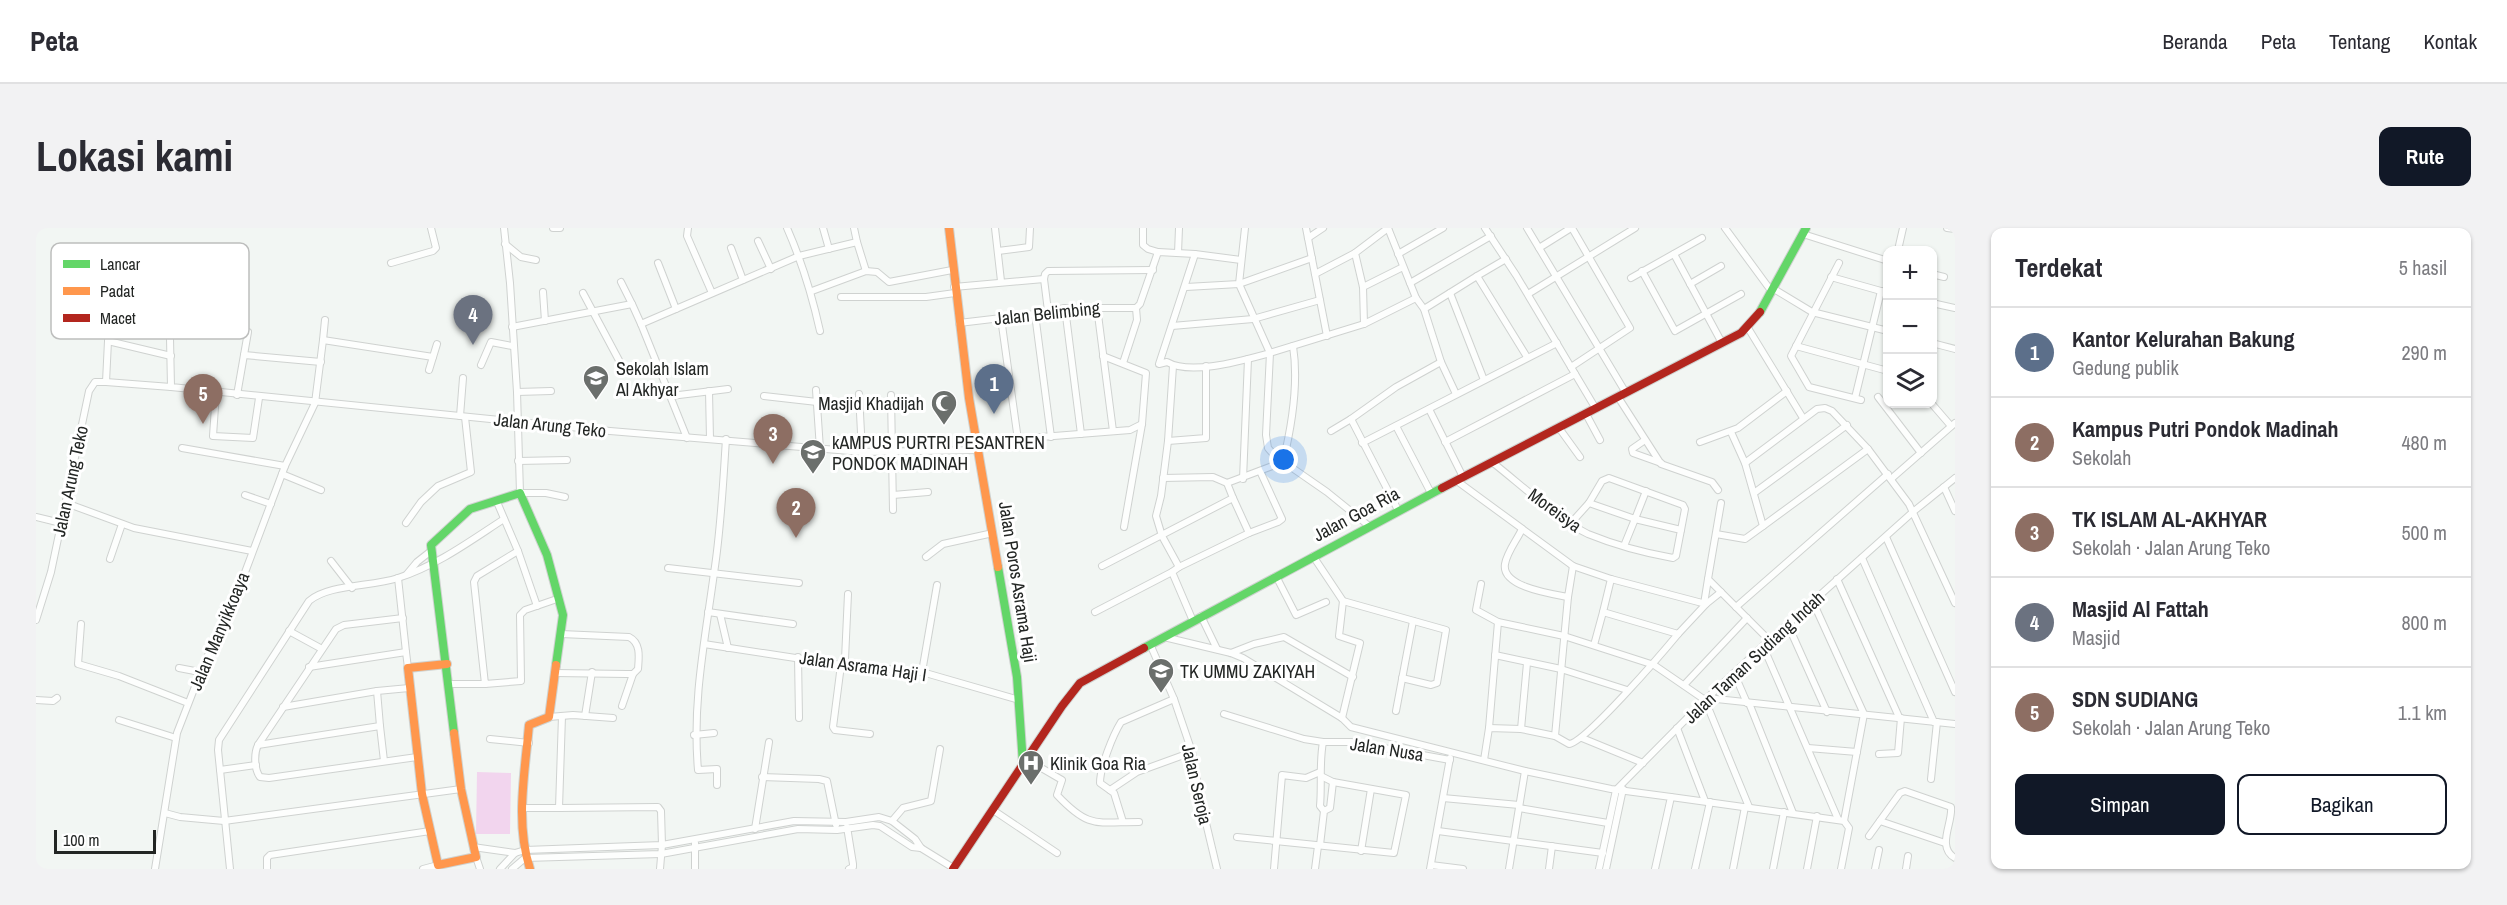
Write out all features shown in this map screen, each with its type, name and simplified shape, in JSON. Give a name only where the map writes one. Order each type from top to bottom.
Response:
[{"type":"street","points":[[391,263],[434,251],[436,245],[431,228]]},
{"type":"street","points":[[504,228],[517,392],[520,493],[548,555],[561,607],[561,634],[549,717]]},
{"type":"street","points":[[553,228],[560,228]]},
{"type":"street","points":[[688,228],[687,236],[712,293]]},
{"type":"street","points":[[787,228],[812,291],[820,331]]},
{"type":"street","points":[[823,228],[829,249]]},
{"type":"street","points":[[854,228],[866,271]]},
{"type":"street","name":"Jalan Poros Asrama Haji","points":[[949,228],[959,323],[1019,700],[1020,745],[1025,761]]},
{"type":"street","points":[[995,228],[1001,282]]},
{"type":"street","points":[[998,251],[1029,247],[1030,228]]},
{"type":"street","points":[[1143,228],[1143,245],[1148,249],[1158,252],[1242,260]]},
{"type":"street","points":[[1178,253],[1179,228]]},
{"type":"street","points":[[1245,228],[1239,284],[1270,353],[1267,443],[1271,453],[1327,492],[1369,526]]},
{"type":"street","points":[[1306,228],[1327,336]]},
{"type":"street","points":[[1308,238],[1323,228]]},
{"type":"street","points":[[1315,274],[1355,253],[1388,228],[1416,298],[1424,309],[1441,362],[1456,394]]},
{"type":"street","points":[[1398,254],[1443,228]]},
{"type":"street","points":[[1485,228],[1528,294],[1596,409]]},
{"type":"street","points":[[1527,228],[1601,349],[1645,440],[1661,464]]},
{"type":"street","points":[[1539,248],[1572,228],[1629,325],[1628,332],[1571,367]]},
{"type":"street","points":[[1528,294],[1635,228]]},
{"type":"street","points":[[1725,228],[1773,290],[1812,312],[1883,330]]},
{"type":"street","points":[[1899,246],[1903,228]]},
{"type":"street","points":[[1947,228],[1955,229]]},
{"type":"street","points":[[1804,231],[1883,260]]},
{"type":"street","name":"Jalan Goa Ria","points":[[954,869],[1080,683],[1398,510],[1587,414],[1748,328],[1773,290],[1804,231]]},
{"type":"street","points":[[1410,283],[1491,236]]},
{"type":"street","points":[[1631,278],[1702,238]]},
{"type":"street","points":[[758,241],[771,268]]},
{"type":"street","points":[[641,324],[800,256],[857,242]]},
{"type":"street","points":[[504,244],[521,257],[536,260]]},
{"type":"street","points":[[731,248],[743,280]]},
{"type":"street","points":[[1124,363],[1137,320],[1136,308],[1140,304],[1158,252]]},
{"type":"street","points":[[1355,253],[1363,287],[1364,324]]},
{"type":"street","points":[[1195,254],[1159,364],[1167,362],[1173,366],[1206,366],[1248,359],[1364,324],[1416,298]]},
{"type":"street","points":[[1674,254],[1722,343]]},
{"type":"street","points":[[1186,287],[1239,284],[1312,258]]},
{"type":"street","points":[[1424,309],[1506,259]]},
{"type":"street","points":[[658,263],[676,309]]},
{"type":"street","points":[[1839,263],[1791,356],[1809,387],[1858,399],[1871,327],[1883,295]]},
{"type":"street","points":[[1690,284],[1721,266]]},
{"type":"street","points":[[1363,287],[1403,267]]},
{"type":"street","points":[[812,291],[866,271],[877,272],[889,282],[952,270]]},
{"type":"street","points":[[1048,310],[1045,274],[1053,271],[1153,270]]},
{"type":"street","points":[[1642,271],[1675,331],[1741,294]]},
{"type":"street","points":[[1477,276],[1527,357]]},
{"type":"street","points":[[1937,276],[1944,278]]},
{"type":"street","points":[[1831,277],[1883,292]]},
{"type":"street","points":[[842,297],[926,297],[1001,282],[1044,279]]},
{"type":"street","points":[[621,282],[641,324],[687,438]]},
{"type":"street","points":[[543,292],[545,321]]},
{"type":"street","points":[[583,293],[591,312],[622,366]]},
{"type":"street","points":[[1450,293],[1484,380]]},
{"type":"street","points":[[1172,326],[1253,319],[1320,300]]},
{"type":"street","points":[[512,327],[632,304]]},
{"type":"street","points":[[1937,304],[1955,308]]},
{"type":"street","points":[[1097,307],[1113,431]]},
{"type":"street","points":[[1065,308],[1081,434]]},
{"type":"street","name":"Jalan Belimbing","points":[[959,323],[1065,308],[1136,308]]},
{"type":"street","points":[[1035,314],[1051,437]]},
{"type":"street","points":[[1001,318],[1018,440]]},
{"type":"street","name":"Jalan Manyikkoaya","points":[[155,869],[176,738],[200,672],[238,591],[285,466],[315,402],[325,320]]},
{"type":"street","points":[[1748,328],[1803,418]]},
{"type":"street","points":[[170,339],[171,387]]},
{"type":"street","points":[[237,395],[247,339]]},
{"type":"street","points":[[323,340],[433,357]]},
{"type":"street","points":[[106,382],[108,341],[171,356]]},
{"type":"street","points":[[481,365],[491,342],[513,346]]},
{"type":"street","points":[[1362,443],[1557,343]]},
{"type":"street","points":[[429,370],[437,344]]},
{"type":"street","points":[[1937,345],[1955,350]]},
{"type":"street","points":[[1283,462],[1289,438],[1295,385],[1296,365],[1293,346]]},
{"type":"street","points":[[1796,346],[1883,370]]},
{"type":"street","points":[[244,355],[321,362]]},
{"type":"street","points":[[1103,356],[1146,373],[1142,424],[1124,527]]},
{"type":"street","points":[[1243,479],[1248,359]]},
{"type":"street","points":[[1331,431],[1351,420],[1396,387],[1441,362]]},
{"type":"street","points":[[1173,366],[1168,441],[1156,516],[1162,536],[1179,567]]},
{"type":"street","points":[[1168,441],[1206,438],[1206,366]]},
{"type":"street","points":[[1445,442],[1575,374]]},
{"type":"street","points":[[406,523],[421,502],[438,486],[471,472],[462,416],[463,378]]},
{"type":"street","name":"Jalan Arung Teko","points":[[36,620],[51,572],[89,391],[95,382],[171,387],[259,398],[687,438],[862,452],[892,453],[978,446],[1018,440],[1029,441],[1136,429],[1142,424]]},
{"type":"street","points":[[635,392],[670,394],[728,389]]},
{"type":"street","points":[[816,390],[820,449]]},
{"type":"street","points":[[517,392],[550,391]]},
{"type":"street","points":[[709,391],[710,439]]},
{"type":"street","points":[[1700,442],[1731,432],[1787,391]]},
{"type":"street","points":[[216,393],[213,436],[253,438],[259,398]]},
{"type":"street","points":[[859,394],[862,452]]},
{"type":"street","points":[[891,395],[893,510]]},
{"type":"street","points":[[764,396],[817,402]]},
{"type":"street","points":[[1878,397],[1921,453]]},
{"type":"street","points":[[1745,463],[1817,409],[1825,408],[1838,414],[1868,449],[1914,511],[1955,603]]},
{"type":"street","points":[[1736,607],[1953,424],[1936,408]]},
{"type":"street","points":[[1429,409],[1460,479],[1573,566],[1611,579],[1705,604]]},
{"type":"street","points":[[1587,414],[1600,440]]},
{"type":"street","points":[[1351,420],[1398,510]]},
{"type":"street","points":[[1754,493],[1847,425]]},
{"type":"street","points":[[1396,426],[1431,493]]},
{"type":"street","points":[[1559,428],[1580,457]]},
{"type":"street","points":[[1731,432],[1745,463],[1763,526]]},
{"type":"street","points":[[717,785],[717,769],[698,770],[694,735],[720,532],[726,440]]},
{"type":"street","points":[[1645,440],[1632,452],[1712,482],[1718,490]]},
{"type":"street","points":[[182,448],[285,466]]},
{"type":"street","points":[[1716,534],[1744,539],[1868,449]]},
{"type":"street","points":[[518,461],[567,459]]},
{"type":"street","points":[[1163,478],[1213,477],[1227,483],[1243,479],[1283,462]]},
{"type":"street","name":"Moreisya","points":[[1492,462],[1589,534],[1623,546],[1674,558],[1681,530]]},
{"type":"street","points":[[1095,612],[1179,567],[1282,519],[1260,471]]},
{"type":"street","points":[[282,474],[321,490]]},
{"type":"street","points":[[1572,523],[1605,478],[1684,506],[1681,530],[1635,519],[1588,503]]},
{"type":"street","name":"Jalan Taman Sudiang Indah","points":[[1620,788],[1706,699],[1763,646],[1914,511],[1955,478]]},
{"type":"street","points":[[1227,483],[1249,533]]},
{"type":"street","points":[[1944,487],[1955,511]]},
{"type":"street","points":[[893,495],[928,492]]},
{"type":"street","points":[[1623,546],[1646,492]]},
{"type":"street","points":[[480,869],[473,848],[461,789],[431,543],[470,509],[520,493],[565,497]]},
{"type":"street","points":[[244,495],[271,504]]},
{"type":"street","points":[[1102,566],[1233,498]]},
{"type":"street","points":[[497,502],[518,551],[537,606]]},
{"type":"street","points":[[66,503],[122,524],[252,551]]},
{"type":"street","points":[[1705,604],[1721,503]]},
{"type":"street","points":[[36,517],[61,523]]},
{"type":"street","points":[[230,869],[224,821],[219,740],[309,601],[327,591],[378,585],[434,564],[504,519]]},
{"type":"street","points":[[110,559],[122,524]]},
{"type":"street","points":[[1522,529],[1506,561],[1507,574],[1529,588],[1568,597]]},
{"type":"street","points":[[926,557],[942,544],[993,533]]},
{"type":"street","points":[[1886,537],[1955,692]]},
{"type":"street","points":[[407,575],[417,562],[431,551]]},
{"type":"street","points":[[485,684],[474,582],[477,576],[518,551]]},
{"type":"street","points":[[1313,556],[1343,601],[1339,636],[1360,643],[1342,718]]},
{"type":"street","points":[[1862,558],[1935,722],[1931,779]]},
{"type":"street","points":[[331,561],[352,588]]},
{"type":"street","points":[[1555,736],[1573,566]]},
{"type":"street","points":[[668,568],[799,583]]},
{"type":"street","points":[[1172,572],[1197,619],[1217,649]]},
{"type":"street","points":[[1276,576],[1296,615],[1326,602]]},
{"type":"street","points":[[398,578],[422,794],[439,867]]},
{"type":"street","points":[[1594,645],[1611,579]]},
{"type":"street","points":[[1708,579],[1770,641]]},
{"type":"street","points":[[1838,579],[1900,717],[1898,753],[1879,754]]},
{"type":"street","points":[[1480,584],[1476,610],[1498,622],[1564,636],[1653,664],[1706,699],[1955,724]]},
{"type":"street","points":[[922,672],[937,585]]},
{"type":"street","points":[[1489,728],[1521,729],[1555,736],[1569,744],[1575,744],[1653,664],[1705,604],[1721,592]]},
{"type":"street","points":[[848,594],[845,656],[833,727],[835,730],[870,734]]},
{"type":"street","points":[[449,684],[521,681],[520,615],[554,600]]},
{"type":"street","points":[[1343,601],[1446,630],[1437,683],[1431,685],[1402,678]]},
{"type":"street","points":[[1813,602],[1864,714],[1841,820]]},
{"type":"street","points":[[708,612],[793,624]]},
{"type":"street","points":[[1603,612],[1678,634]]},
{"type":"street","points":[[720,614],[728,648]]},
{"type":"street","points":[[403,618],[341,626],[309,667],[258,745],[255,753],[256,765],[258,775],[269,778],[417,758]]},
{"type":"street","points":[[1684,685],[1747,618]]},
{"type":"street","points":[[1396,711],[1413,621]]},
{"type":"street","points":[[1484,760],[1498,622]]},
{"type":"street","points":[[81,624],[78,664],[119,676],[188,703]]},
{"type":"street","points":[[1788,625],[1827,712]]},
{"type":"street","points":[[289,631],[322,649]]},
{"type":"street","points":[[561,634],[620,636],[633,639],[639,658],[638,669],[633,674],[622,706]]},
{"type":"street","points":[[1164,637],[1232,652],[1342,718],[1351,727],[1525,771],[1671,797],[1841,820]]},
{"type":"street","points":[[1232,652],[1284,637],[1353,677]]},
{"type":"street","name":"Jalan Asrama Haji I","points":[[704,644],[842,665],[922,672],[1019,700]]},
{"type":"street","name":"Jalan Seroja","points":[[1150,644],[1174,699],[1192,752],[1217,869]]},
{"type":"street","points":[[1763,646],[1841,820],[1849,828],[1841,869]]},
{"type":"street","points":[[309,667],[406,652]]},
{"type":"street","points":[[1495,655],[1561,669],[1627,690]]},
{"type":"street","points":[[798,657],[799,718]]},
{"type":"street","points":[[1521,729],[1527,663]]},
{"type":"street","points":[[408,668],[447,664]]},
{"type":"street","points":[[179,668],[200,672]]},
{"type":"street","points":[[585,716],[592,672]]},
{"type":"street","points":[[555,673],[633,674]]},
{"type":"street","points":[[1734,673],[1793,813]]},
{"type":"street","points":[[283,706],[409,688]]},
{"type":"street","points":[[377,692],[384,761]]},
{"type":"street","points":[[36,700],[53,701],[57,698]]},
{"type":"street","points":[[1123,822],[1114,793],[1101,784],[1100,777],[1120,723],[1174,699]]},
{"type":"street","points":[[1706,699],[1747,807],[1733,869]]},
{"type":"street","name":"Jalan Nusa","points":[[1224,714],[1323,742],[1351,742],[1450,760]]},
{"type":"street","points":[[560,808],[562,716]]},
{"type":"street","points":[[530,869],[525,854],[524,808],[530,723],[549,717],[562,716],[613,718]]},
{"type":"street","points":[[119,720],[176,738]]},
{"type":"street","points":[[258,745],[380,726]]},
{"type":"street","points":[[1351,727],[1351,742]]},
{"type":"street","points":[[1677,728],[1708,801],[1695,869]]},
{"type":"street","points":[[694,735],[714,733]]},
{"type":"street","points":[[1582,738],[1643,763]]},
{"type":"street","points":[[490,739],[529,743]]},
{"type":"street","points":[[755,829],[769,742]]},
{"type":"street","points":[[1315,869],[1324,811],[1320,806],[1323,742]]},
{"type":"street","points":[[1808,748],[1857,752]]},
{"type":"street","points":[[892,821],[903,808],[931,801],[940,749]]},
{"type":"street","points":[[1451,751],[1431,867],[1463,869]]},
{"type":"street","points":[[1110,790],[1137,772],[1192,752]]},
{"type":"street","points":[[1025,761],[1062,780],[1057,795],[1075,809],[1082,818],[1101,824],[1139,822]]},
{"type":"street","points":[[220,770],[256,765]]},
{"type":"street","points":[[1509,869],[1525,771]]},
{"type":"street","points":[[1237,837],[1276,842],[1361,851],[1394,853],[1406,795],[1333,782],[1321,775],[1306,778],[1282,774],[1276,842],[1274,869]]},
{"type":"street","points":[[762,777],[827,781],[837,830]]},
{"type":"street","points":[[1324,811],[1330,808],[1333,782]]},
{"type":"street","points":[[1599,869],[1608,824],[1620,788]]},
{"type":"street","points":[[1606,869],[1620,788]]},
{"type":"street","points":[[165,813],[188,818],[224,821],[461,789]]},
{"type":"street","points":[[1361,851],[1371,789]]},
{"type":"street","points":[[1869,836],[1902,791],[1951,807],[1945,843],[1949,854],[1955,858]]},
{"type":"street","points":[[1655,869],[1671,797]]},
{"type":"street","points":[[1443,798],[1519,807],[1608,824]]},
{"type":"street","points":[[524,808],[658,807],[661,811],[660,869]]},
{"type":"street","points":[[993,810],[1057,853]]},
{"type":"street","points":[[1773,869],[1784,812]]},
{"type":"street","points":[[1807,869],[1817,816]]},
{"type":"street","points":[[512,869],[525,854],[695,843],[798,829],[837,830],[879,817],[892,821],[915,839],[921,848],[954,869]]},
{"type":"street","points":[[473,848],[525,854],[661,854],[695,843],[794,821],[836,822],[847,826],[880,826],[912,847],[921,848]]},
{"type":"street","points":[[1880,821],[1945,843]]},
{"type":"street","points":[[822,822],[822,830]]},
{"type":"street","points":[[847,826],[853,863],[853,867],[849,869]]},
{"type":"street","points":[[267,869],[267,858],[270,855],[430,831]]},
{"type":"street","points":[[1438,831],[1602,853]]},
{"type":"street","points":[[695,843],[695,869]]},
{"type":"street","points":[[1549,869],[1552,846]]},
{"type":"street","points":[[1875,869],[1879,850]]},
{"type":"street","points":[[500,869],[515,853]]},
{"type":"street","points":[[1906,869],[1908,856]]},
{"type":"street","points":[[423,869],[476,857]]},
{"type":"shaded area","points":[[477,772],[511,773],[510,834],[476,834]]},
{"type":"traffic: fast","points":[[1760,312],[1806,228]]},
{"type":"traffic: fast","points":[[1144,648],[1442,488]]},
{"type":"traffic: fast","points":[[454,733],[431,545],[470,509],[520,493],[547,555],[563,615],[556,665]]},
{"type":"traffic: fast","points":[[998,567],[1017,677],[1023,764]]},
{"type":"traffic: slow","points":[[949,228],[969,398],[998,567]]},
{"type":"traffic: slow","points":[[447,664],[408,668],[422,794],[438,865],[476,857],[461,789],[454,733]]},
{"type":"traffic: slow","points":[[530,869],[525,852],[522,816],[529,725],[549,717],[556,665]]},
{"type":"traffic: jam","points":[[1442,488],[1741,333],[1760,312]]},
{"type":"traffic: jam","points":[[953,869],[1062,706],[1080,683],[1144,648]]},
{"type":"place","name":"Masjid Al Fattah","points":[[473,345]]},
{"type":"place","name":"Sekolah Islam Al Akhyar","points":[[596,401]]},
{"type":"place","name":"Kantor Kelurahan Bakung","points":[[994,414]]},
{"type":"place","name":"SDN SUDIANG","points":[[203,424]]},
{"type":"place","name":"Masjid Khadijah","points":[[944,426]]},
{"type":"place","name":"TK ISLAM AL-AKHYAR","points":[[773,464]]},
{"type":"place","name":"kAMPUS PURTRI PESANTREN PONDOK MADINAH","points":[[813,475]]},
{"type":"place","name":"Kampus Putri Pondok Madinah","points":[[796,538]]},
{"type":"place","name":"TK UMMU ZAKIYAH","points":[[1161,694]]},
{"type":"place","name":"Klinik Goa Ria","points":[[1031,786]]}]
